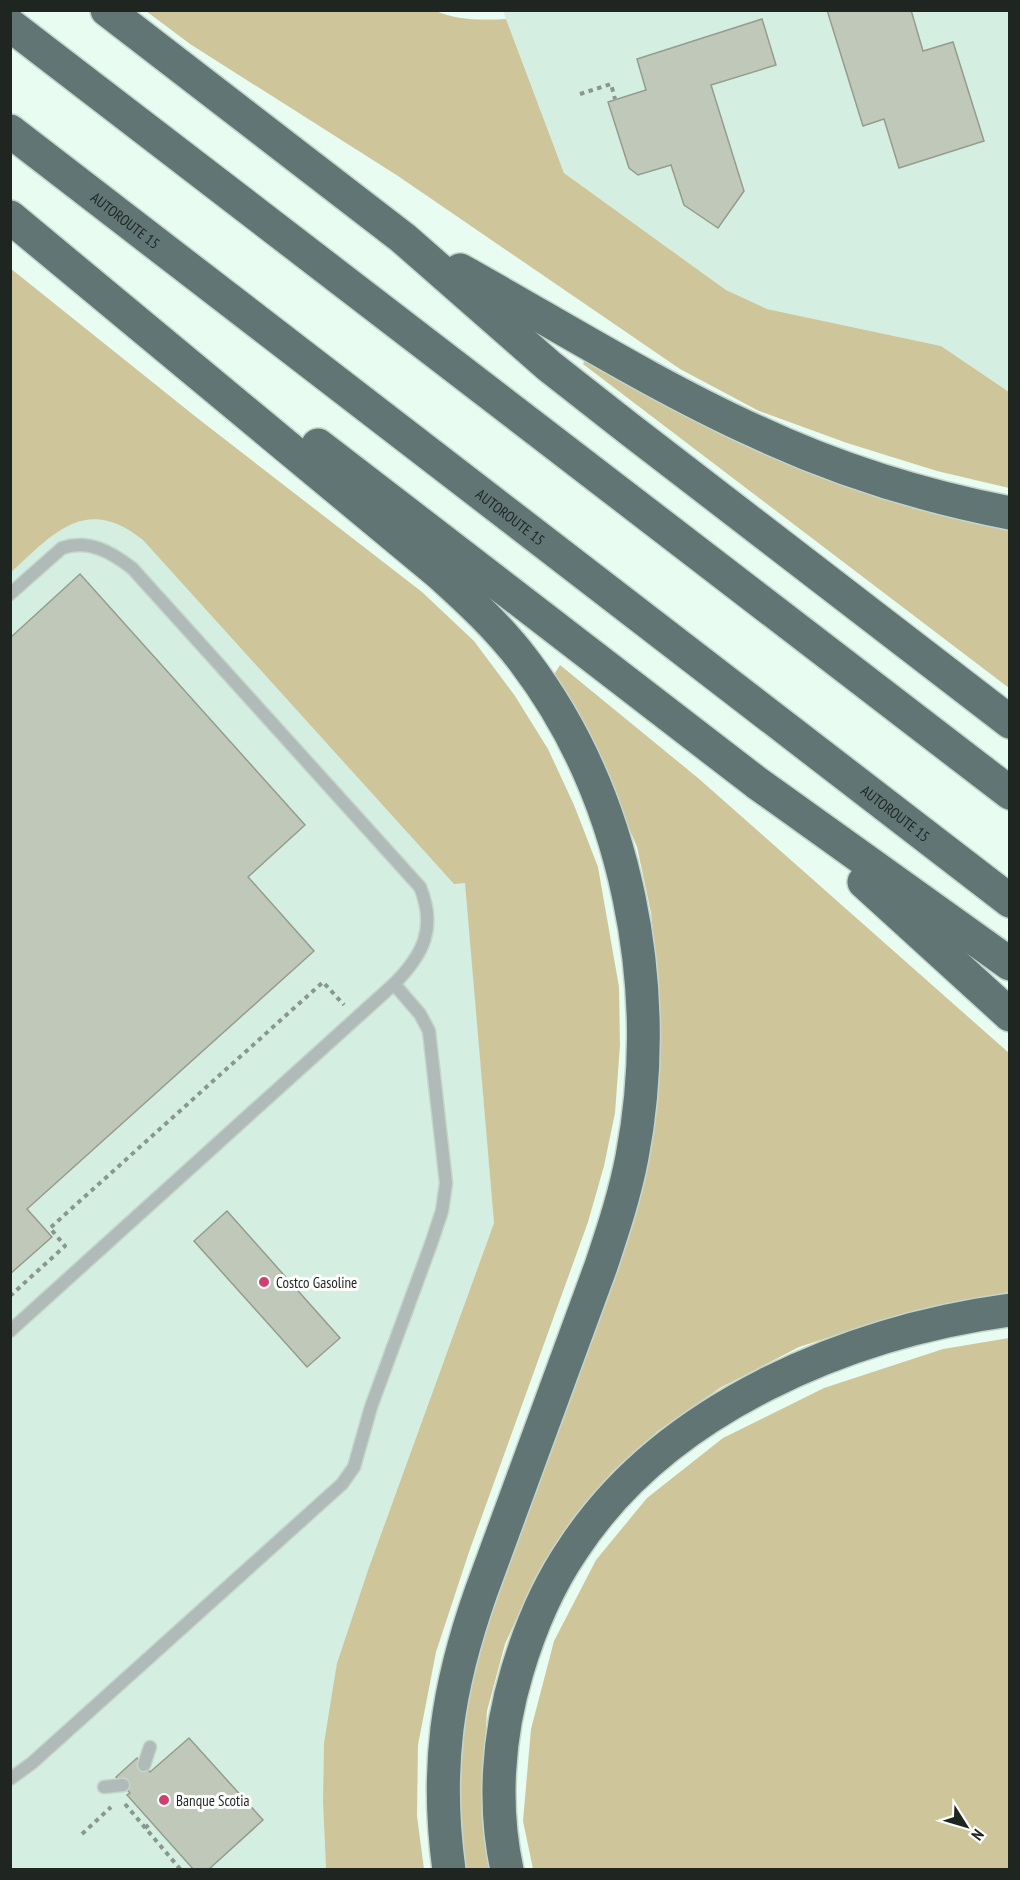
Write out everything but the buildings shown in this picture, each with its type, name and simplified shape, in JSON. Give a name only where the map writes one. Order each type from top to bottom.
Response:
[{"type":"highway","points":[[107,10],[403,238],[567,380],[1010,722]]},
{"type":"highway","points":[[10,24],[1010,793]]},
{"type":"highway","name":"AUTOROUTE 15","points":[[10,131],[1010,901]]},
{"type":"highway","points":[[10,215],[331,455],[757,783],[1010,964]]},
{"type":"highway","points":[[10,215],[439,573],[495,627],[534,675],[575,746],[609,822],[626,881],[638,944],[644,1006],[643,1070],[632,1157],[616,1221],[601,1266],[464,1640],[453,1683],[445,1737],[442,1784],[449,1869]]},
{"type":"highway","points":[[403,238],[652,378],[755,432],[874,478],[939,497],[1010,513]]},
{"type":"highway","points":[[757,783],[1010,1015]]},
{"type":"highway","points":[[507,1869],[501,1827],[500,1769],[502,1740],[513,1685],[531,1629],[547,1592],[573,1548],[612,1500],[659,1454],[684,1434],[769,1383],[824,1359],[888,1337],[959,1319],[1010,1310]]},
{"type":"lane","points":[[10,594],[62,548],[73,544],[102,549],[132,568],[420,887],[428,916],[424,945],[413,964],[394,984],[78,1272],[10,1331]]},
{"type":"lane","points":[[10,1779],[32,1763],[342,1484],[354,1467],[371,1407],[436,1230],[446,1183],[429,1031],[420,1014],[394,984]]},
{"type":"lane","points":[[144,1765],[150,1747]]},
{"type":"lane","points":[[104,1787],[123,1785]]},
{"type":"path","points":[[580,94],[611,84],[615,99]]},
{"type":"path","points":[[10,1296],[66,1246],[50,1228],[323,982],[342,1003]]},
{"type":"path","points":[[120,1799],[180,1869]]},
{"type":"path","points":[[82,1834],[113,1805]]},
{"type":"path","points":[[145,1828],[152,1822]]},
{"type":"shaded area","points":[[434,10],[461,18],[506,19],[564,173],[726,290],[767,309],[941,346],[1009,392],[1009,488],[937,471],[847,443],[759,411],[680,369],[398,176],[190,44],[146,11]]},
{"type":"shaded area","points":[[503,11],[1009,11],[1009,392],[941,346],[767,309],[726,290],[564,173]]},
{"type":"shaded area","points":[[10,268],[196,417],[422,592],[474,641],[515,696],[548,749],[574,805],[598,867],[619,987],[620,1045],[615,1113],[604,1166],[588,1222],[469,1552],[436,1652],[418,1745],[417,1816],[424,1869],[326,1869],[323,1803],[324,1743],[337,1663],[368,1570],[494,1223],[465,883],[454,884],[143,540],[123,527],[104,520],[88,520],[72,524],[57,533],[11,572]]},
{"type":"shaded area","points":[[10,342],[464,861],[494,1223],[368,1570],[337,1663],[323,1803],[326,1869],[11,1869]]},
{"type":"shaded area","points":[[586,358],[828,479],[894,502],[972,523],[1009,530],[1009,688],[583,364]]},
{"type":"shaded area","points":[[560,665],[698,778],[1009,1053],[1009,1292],[901,1314],[799,1347],[720,1388],[658,1431],[612,1472],[572,1519],[535,1578],[505,1644],[487,1711],[484,1821],[491,1869],[465,1870],[458,1806],[457,1763],[460,1720],[466,1690],[652,1127],[660,1057],[658,983],[651,913],[637,847],[610,784],[553,676]]},
{"type":"shaded area","points":[[1009,1338],[1009,1869],[533,1869],[523,1821],[531,1729],[554,1641],[596,1560],[647,1498],[723,1438],[824,1388],[943,1349]]},
{"type":"place","name":"Costco Gasoline","points":[[264,1282]]},
{"type":"place","name":"Banque Scotia","points":[[164,1800]]}]
